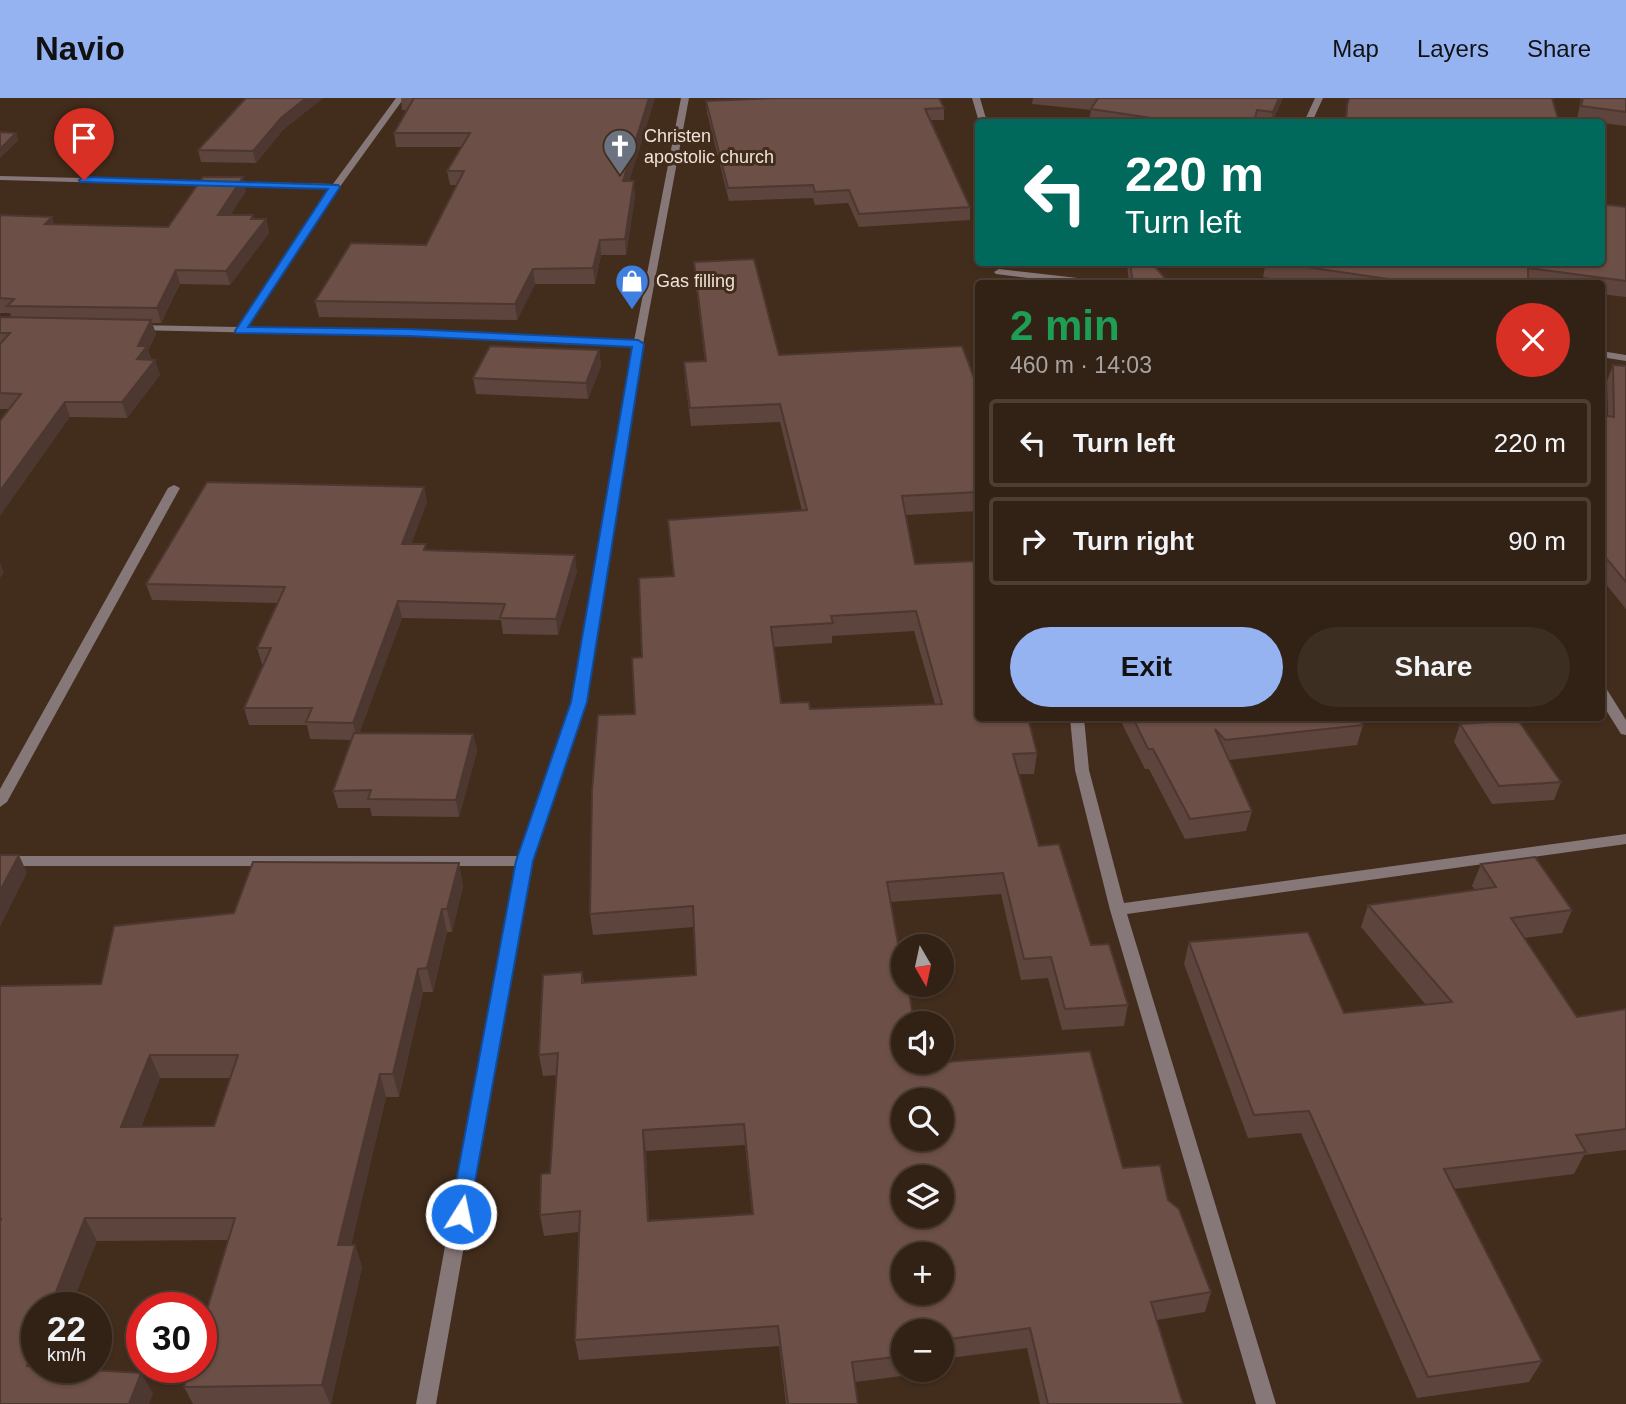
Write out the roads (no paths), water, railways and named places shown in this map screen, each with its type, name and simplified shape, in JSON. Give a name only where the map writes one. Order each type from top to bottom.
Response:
[{"type":"street","points":[[240,331],[335,187],[400,98]]},
{"type":"street","points":[[426,1404],[524,861],[579,702],[638,344],[685,98]]},
{"type":"street","points":[[976,98],[982,119]]},
{"type":"street","points":[[1309,119],[1318,98]]},
{"type":"street","points":[[0,178],[335,187]]},
{"type":"street","points":[[998,267],[1079,280]]},
{"type":"street","points":[[120,328],[409,333],[638,344]]},
{"type":"street","points":[[1605,355],[1626,358]]},
{"type":"street","points":[[0,802],[174,488]]},
{"type":"street","points":[[1605,697],[1626,731]]},
{"type":"street","points":[[1077,721],[1082,770],[1118,910],[1266,1404]]},
{"type":"street","points":[[1118,910],[1626,839]]},
{"type":"street","points":[[0,861],[524,861]]},
{"type":"place","name":"Christen apostolic church","points":[[620,176]]},
{"type":"place","name":"Gas filling","points":[[632,311]]}]
